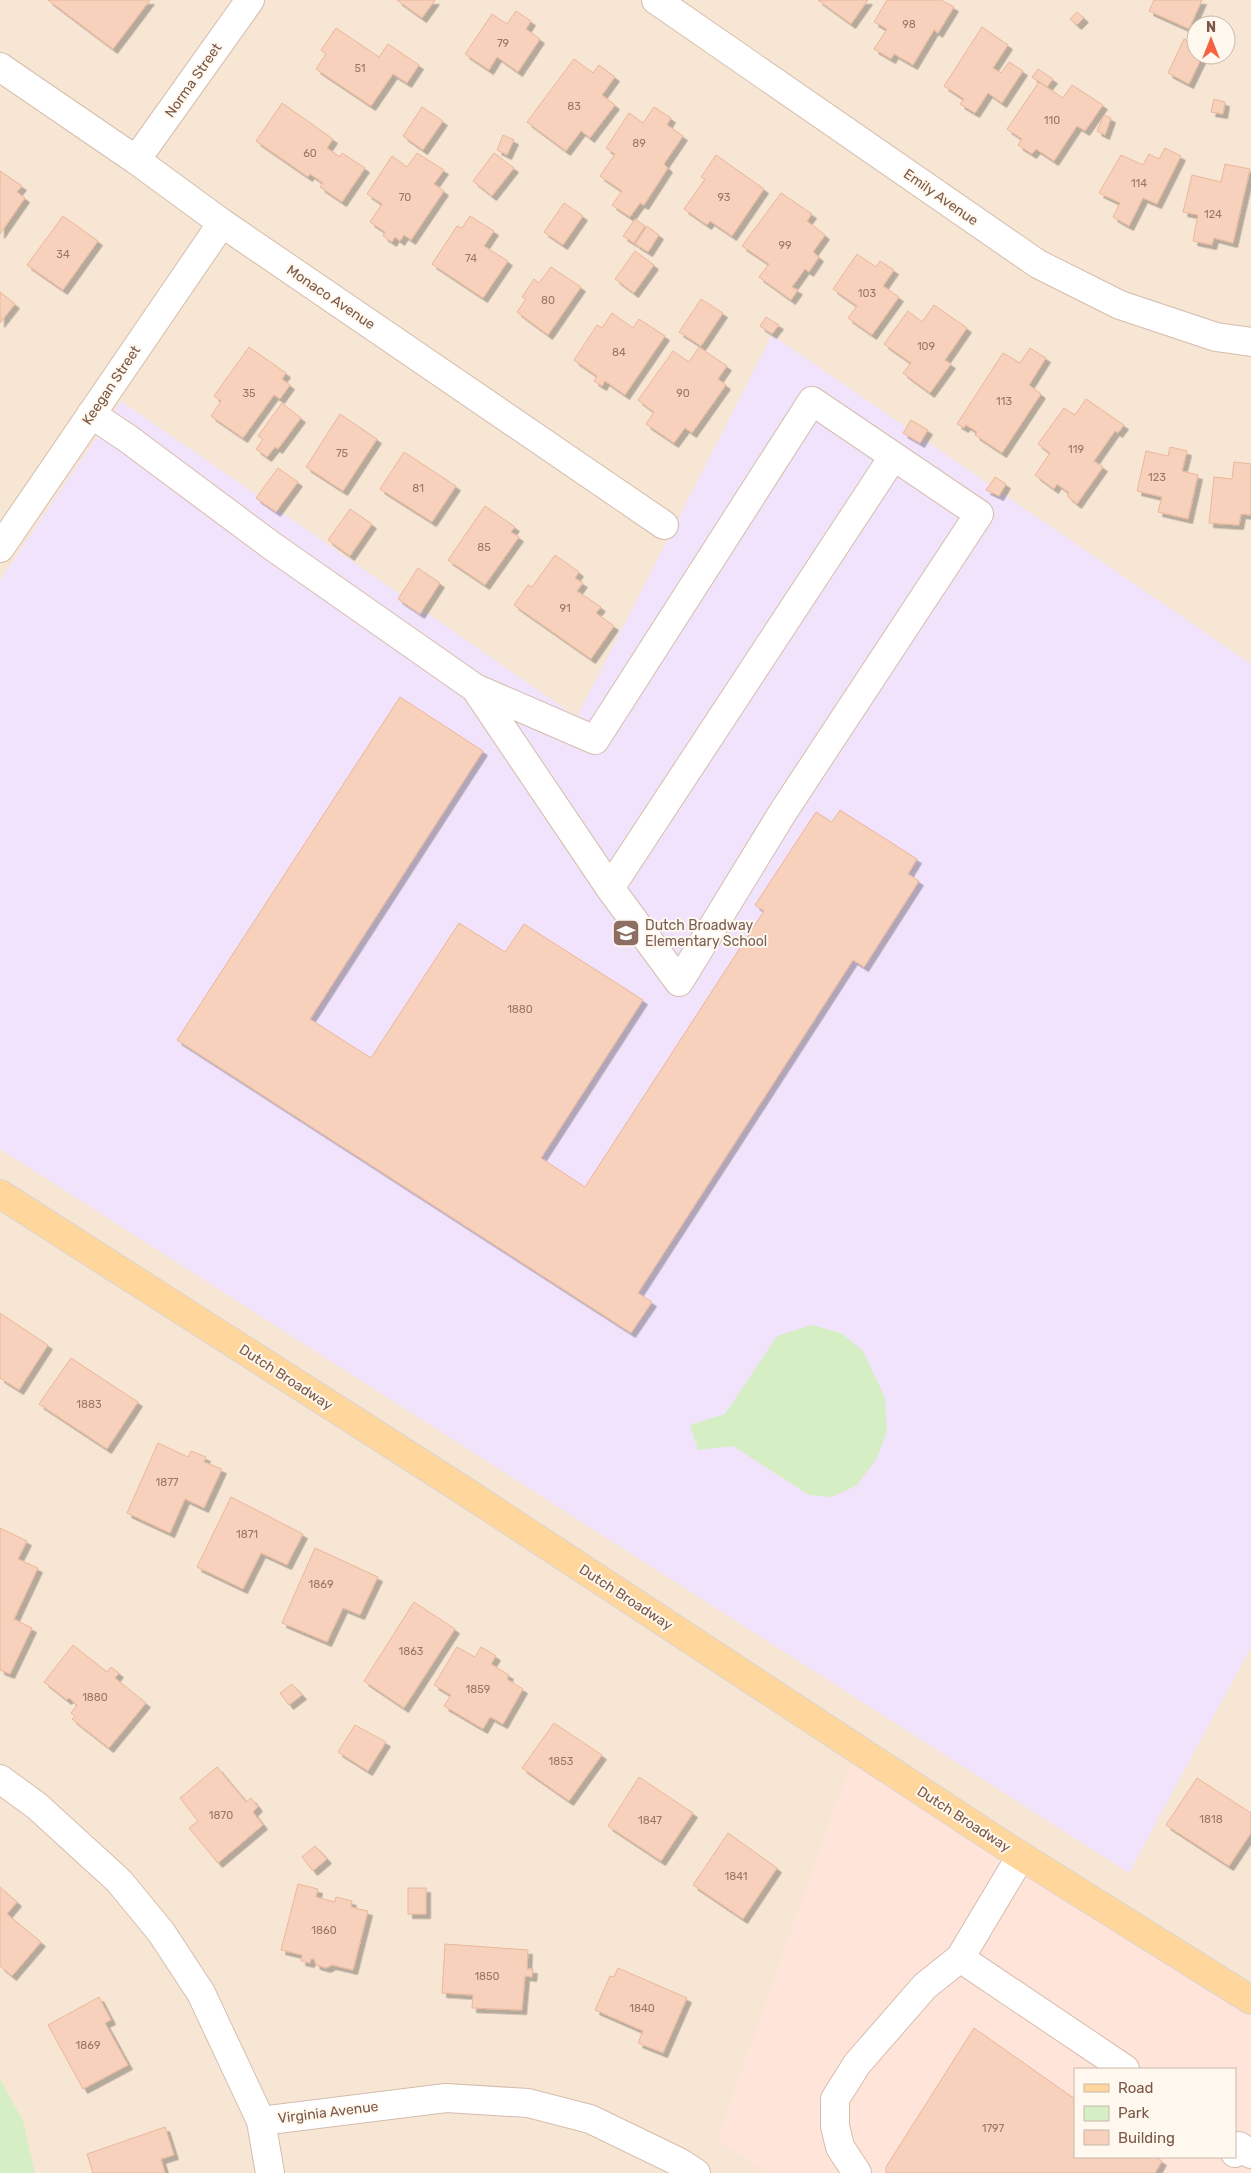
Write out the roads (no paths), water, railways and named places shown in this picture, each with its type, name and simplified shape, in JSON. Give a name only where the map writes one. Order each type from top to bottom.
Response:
[{"type":"main road","name":"Dutch Broadway","points":[[0,1194],[466,1492],[1020,1856],[1251,2000]]},
{"type":"street","name":"Norma Street","points":[[136,160],[250,0]]},
{"type":"street","name":"Emily Avenue","points":[[656,0],[1038,264],[1120,305],[1216,336],[1251,342]]},
{"type":"street","name":"Monaco Avenue","points":[[0,66],[136,160],[222,223],[664,525]]},
{"type":"street","name":"Keegan Street","points":[[0,548],[222,223]]},
{"type":"street","points":[[92,414],[272,546],[475,688],[595,740],[812,401],[979,514],[783,812],[679,982],[610,888],[475,688]]},
{"type":"street","points":[[610,888],[893,457]]},
{"type":"street","name":"Virginia Avenue","points":[[0,1779],[37,1806],[119,1881],[161,1932],[201,1993],[261,2121],[446,2098],[528,2103],[590,2119],[679,2162],[696,2173]]},
{"type":"street","points":[[857,2173],[840,2147],[834,2126],[834,2099],[857,2064],[925,1986],[960,1958],[1020,1856]]},
{"type":"street","points":[[960,1958],[1124,2068]]},
{"type":"street","points":[[261,2121],[270,2173]]},
{"type":"street","points":[[1222,2173],[1233,2158]]},
{"type":"place","name":"Dutch Broadway Elementary School","points":[[626,933]]}]
